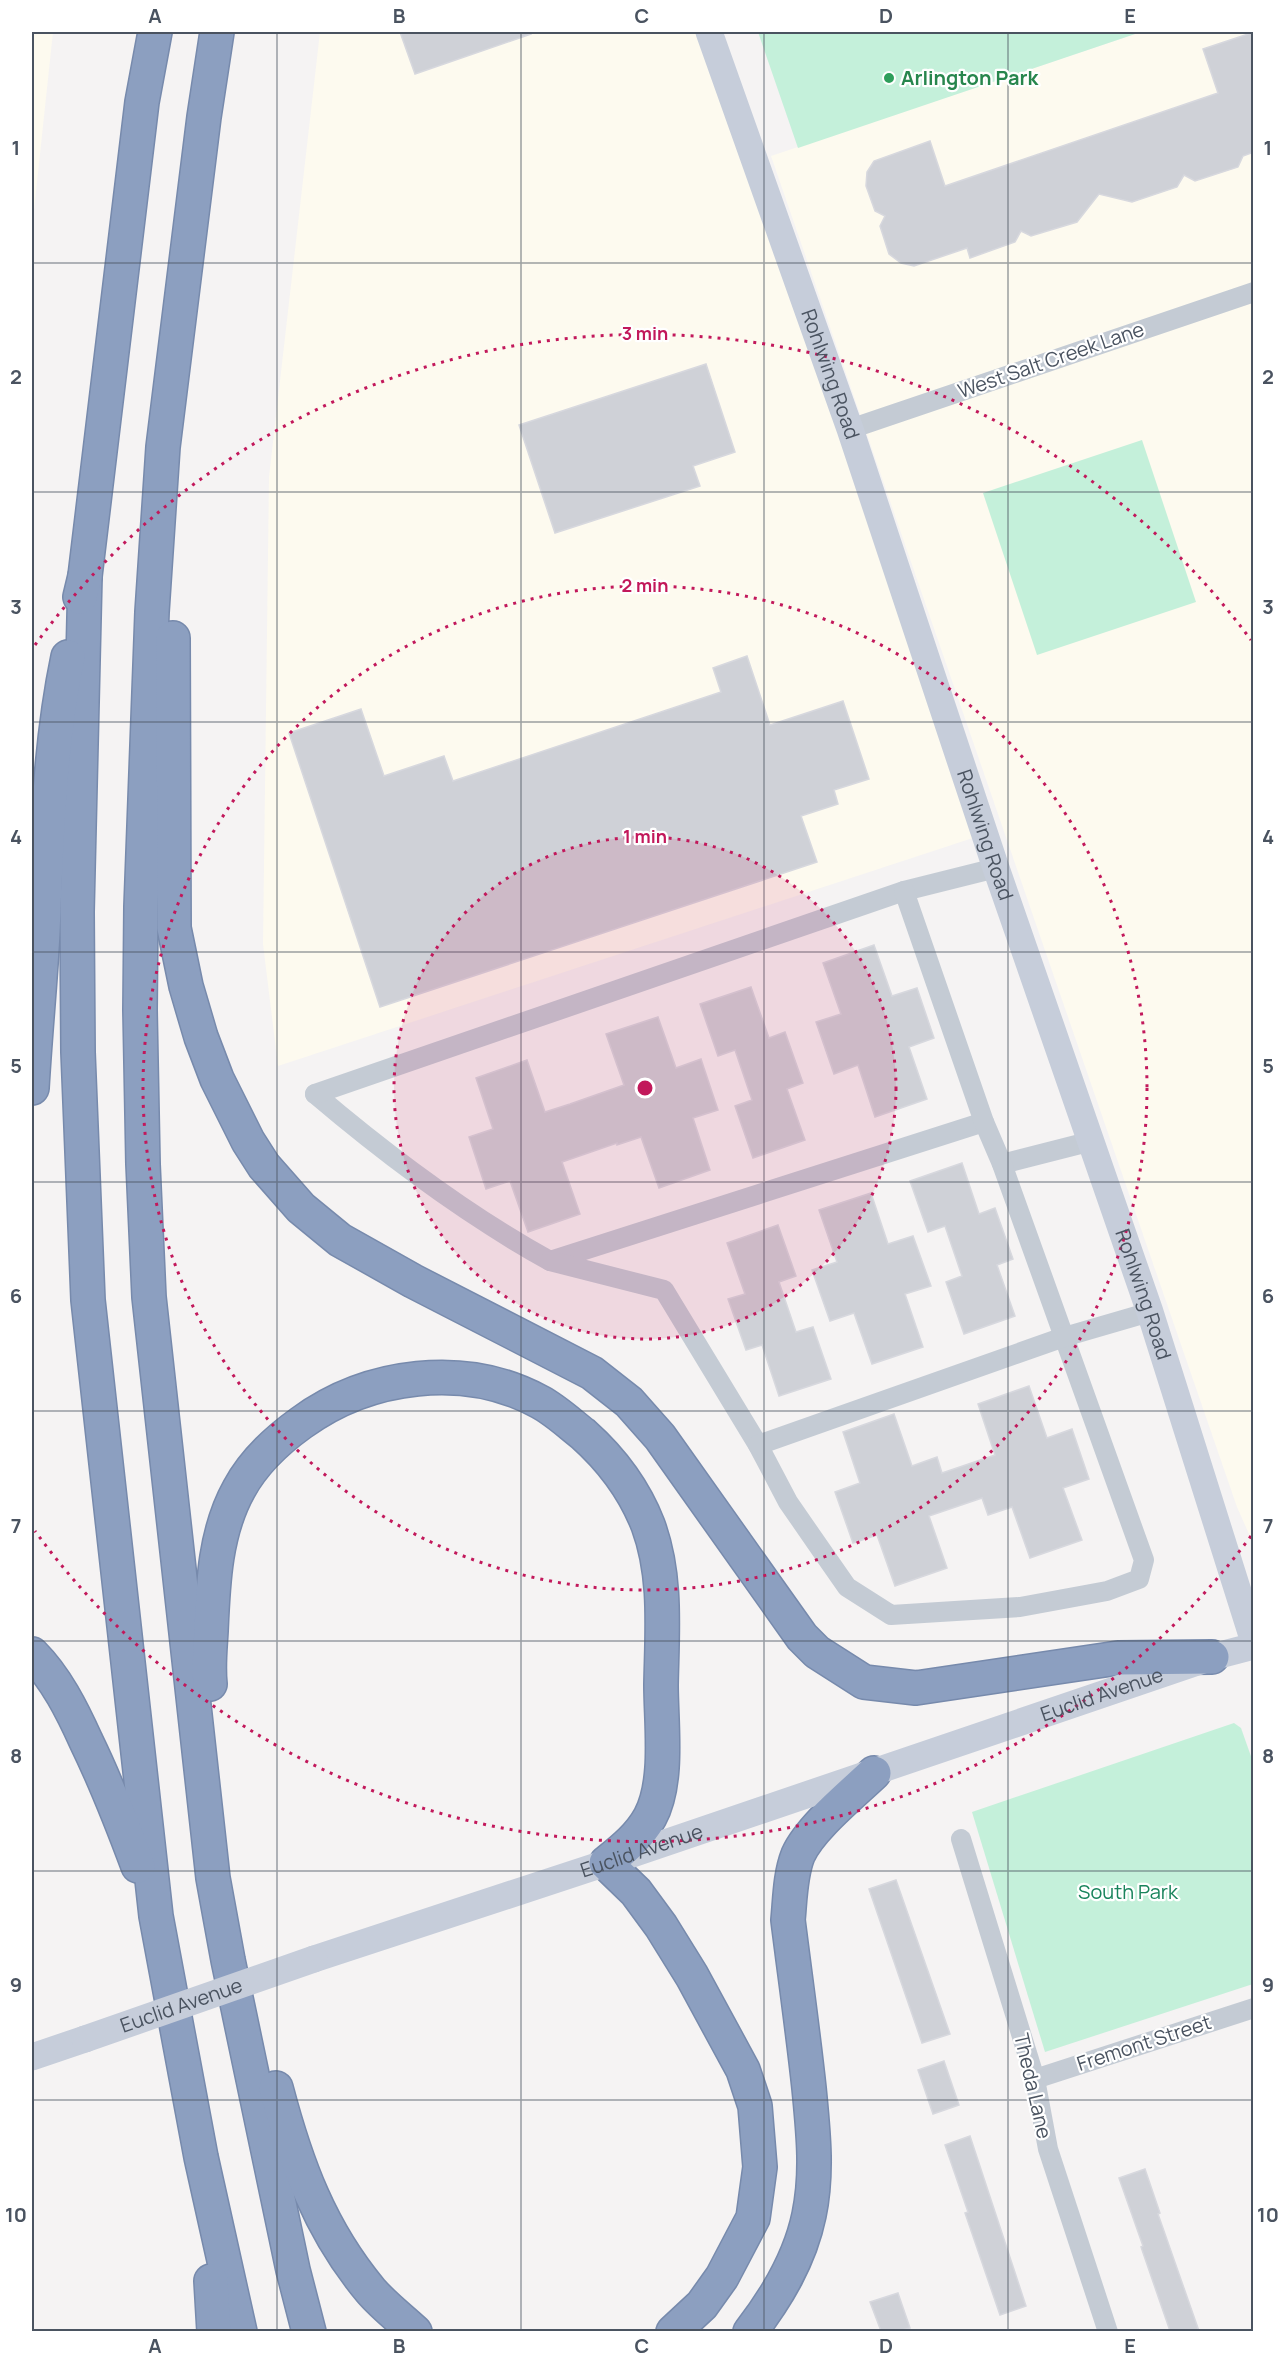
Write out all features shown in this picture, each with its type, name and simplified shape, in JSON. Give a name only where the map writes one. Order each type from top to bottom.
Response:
[{"type":"highway","points":[[32,1088],[47,828],[58,702],[85,576],[142,102],[155,32]]},
{"type":"highway","points":[[217,32],[204,117],[163,447],[152,612],[141,907],[143,1164],[149,1297],[213,1878],[293,2270],[309,2331]]},
{"type":"highway","points":[[163,447],[177,543],[172,650],[174,928],[186,986],[201,1037],[217,1079],[248,1141],[264,1166],[321,1226],[362,1254],[568,1359],[615,1389],[644,1417],[660,1437],[802,1637],[817,1652],[864,1682],[916,1688],[1118,1658],[1212,1657]]},
{"type":"highway","points":[[85,576],[78,900],[78,1029],[88,1300],[156,1916],[201,2157],[240,2331]]},
{"type":"highway","points":[[213,1878],[219,1758],[209,1672],[213,1578],[223,1528],[238,1490],[257,1462],[287,1433],[314,1413],[370,1388],[406,1379],[473,1380],[505,1388],[539,1402],[564,1418],[600,1449],[622,1475],[641,1509],[656,1549],[662,1595],[661,1782],[651,1816],[633,1841],[606,1863],[636,1892],[686,1966],[743,2070],[755,2106],[760,2167],[753,2218],[723,2277],[702,2305],[673,2331]]},
{"type":"highway","points":[[32,1654],[63,1695],[113,1796],[156,1916]]},
{"type":"highway","points":[[750,2331],[787,2278],[809,2216],[813,2183],[814,2144],[811,2112],[788,1920],[798,1855],[816,1830],[874,1773]]},
{"type":"highway","points":[[228,1960],[274,2082],[292,2147],[310,2195],[330,2233],[373,2293],[416,2331]]},
{"type":"highway","points":[[201,2157],[214,2331]]},
{"type":"main road","name":"Rohlwing Road","points":[[709,32],[850,429],[996,868],[1150,1312],[1254,1644]]},
{"type":"main road","name":"Euclid Avenue","points":[[32,2057],[314,1959],[1254,1644]]},
{"type":"street","name":"West Salt Creek Lane","points":[[850,429],[1254,292]]},
{"type":"street","points":[[904,891],[984,1122],[1002,1164],[1144,1560],[1139,1579],[1107,1591],[1020,1607],[891,1615],[847,1587],[788,1502],[758,1445],[664,1290],[550,1261],[500,1233],[370,1141],[315,1094],[904,891],[996,868]]},
{"type":"street","points":[[550,1261],[984,1122]]},
{"type":"street","points":[[1002,1164],[1092,1141]]},
{"type":"street","points":[[758,1445],[1064,1337],[1150,1312]]},
{"type":"street","name":"Theda Lane","points":[[961,1839],[1035,2079],[1048,2149],[1108,2331]]},
{"type":"street","name":"Fremont Street","points":[[1035,2079],[1254,2008]]},
{"type":"shaded area","points":[[32,32],[53,32],[32,229]]},
{"type":"shaded area","points":[[320,32],[709,32],[985,834],[278,1066],[263,944],[269,477]]},
{"type":"shaded area","points":[[1141,32],[1253,32],[1253,1543],[1237,1507],[771,156]]},
{"type":"green space","name":"Arlington Park","points":[[758,32],[1141,32],[798,148]]},
{"type":"green space","points":[[1142,440],[1196,602],[1037,655],[983,493]]},
{"type":"green space","name":"South Park","points":[[1234,1723],[1241,1728],[1253,1762],[1253,1984],[1045,2052],[972,1812]]},
{"type":"building","points":[[400,32],[530,32],[531,34],[415,74]]},
{"type":"building","points":[[1254,32],[1254,152],[1243,156],[1238,167],[1195,181],[1184,175],[1177,187],[1132,202],[1099,194],[1077,222],[1031,236],[1021,231],[1015,242],[970,258],[967,248],[914,266],[901,263],[889,254],[880,226],[885,216],[875,211],[866,186],[867,172],[874,161],[930,141],[945,186],[1218,93],[1203,49]]},
{"type":"building","points":[[706,364],[735,452],[693,466],[700,486],[555,533],[519,425]]},
{"type":"building","points":[[747,656],[770,725],[843,701],[869,779],[834,790],[838,804],[801,816],[817,862],[380,1007],[289,733],[361,709],[384,776],[444,756],[453,781],[721,692],[713,668]]},
{"type":"building","points":[[874,945],[892,996],[917,988],[934,1038],[909,1047],[927,1099],[875,1117],[858,1065],[834,1074],[816,1022],[841,1014],[823,963]]},
{"type":"building","points":[[751,987],[769,1038],[785,1032],[803,1083],[787,1089],[805,1140],[753,1158],[735,1106],[752,1100],[735,1050],[718,1056],[700,1004]]},
{"type":"building","points":[[658,1017],[676,1068],[701,1059],[718,1110],[693,1118],[710,1170],[659,1188],[641,1137],[617,1145],[617,1143],[562,1162],[580,1214],[528,1232],[510,1181],[486,1189],[469,1137],[493,1129],[476,1078],[527,1060],[545,1112],[570,1104],[624,1085],[606,1034]]},
{"type":"building","points":[[962,1163],[979,1214],[995,1208],[1013,1259],[997,1265],[1015,1316],[964,1334],[946,1282],[962,1276],[945,1226],[928,1232],[910,1181]]},
{"type":"building","points":[[871,1193],[888,1244],[913,1236],[931,1286],[905,1294],[923,1347],[872,1364],[854,1313],[830,1321],[812,1270],[837,1262],[819,1210]]},
{"type":"building","points":[[778,1225],[796,1276],[779,1282],[796,1332],[813,1327],[831,1379],[779,1396],[762,1345],[746,1350],[728,1299],[745,1294],[727,1243]]},
{"type":"building","points":[[1029,1386],[1047,1438],[1072,1429],[1089,1479],[1063,1488],[1082,1540],[1030,1558],[1012,1507],[988,1515],[982,1498],[929,1516],[947,1568],[895,1586],[877,1535],[853,1543],[835,1492],[860,1483],[843,1432],[894,1414],[912,1466],[937,1457],[942,1473],[995,1455],[978,1404]]},
{"type":"building","points":[[896,1880],[950,2034],[922,2043],[869,1889]]},
{"type":"building","points":[[944,2061],[959,2105],[933,2114],[918,2070]]},
{"type":"building","points":[[970,2136],[1026,2306],[1000,2315],[965,2213],[968,2212],[945,2145]]},
{"type":"building","points":[[1145,2169],[1160,2213],[1158,2214],[1199,2331],[1170,2331],[1141,2247],[1143,2246],[1119,2178]]},
{"type":"building","points":[[898,2293],[910,2328],[881,2331],[870,2302]]},
{"type":"place","name":"Arlington Park","points":[[889,78]]}]
